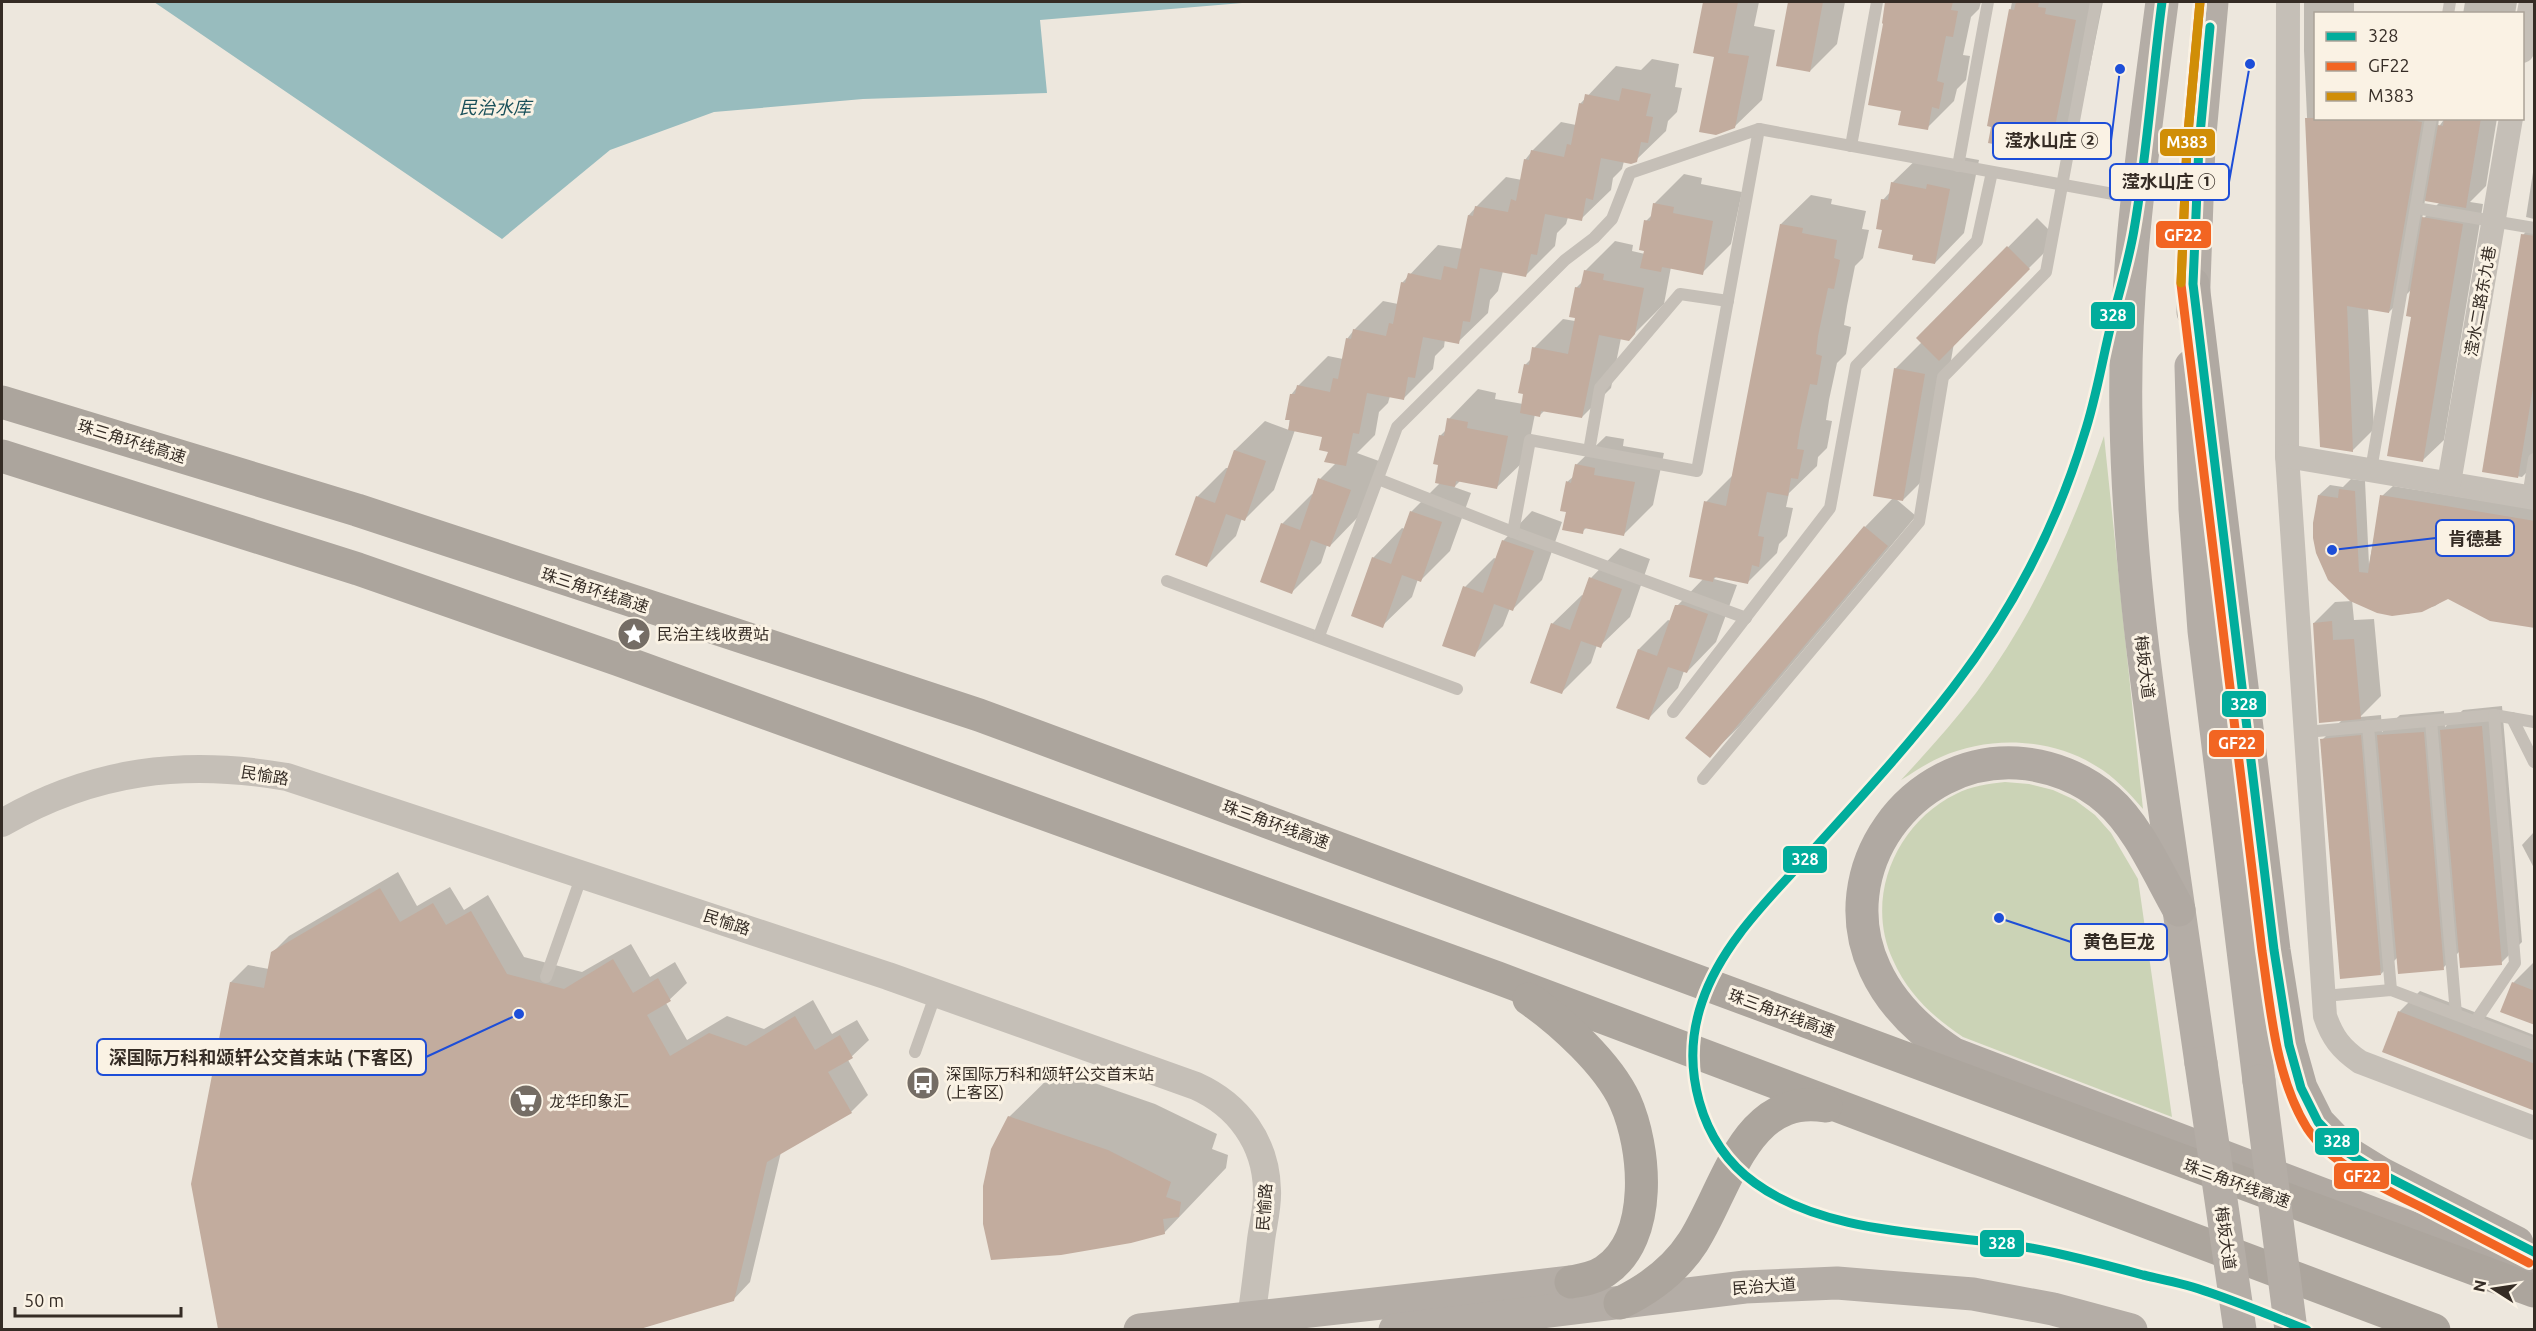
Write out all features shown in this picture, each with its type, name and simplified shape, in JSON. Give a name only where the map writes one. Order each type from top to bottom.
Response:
[{"type":"highway","points":[[2193,284],[2274,950],[2289,1045],[2301,1088],[2318,1122],[2349,1153],[2382,1174],[2535,1252]]},
{"type":"highway","name":"珠三角环线高速","points":[[2,402],[357,510],[979,715],[1369,858],[2447,1261],[2535,1291]]},
{"type":"highway","points":[[2,456],[358,569],[585,648],[1498,978],[2434,1329]]},
{"type":"highway","points":[[2179,910],[2127,821],[2108,800],[2085,783],[2060,771],[2032,764],[2004,762],[1976,766],[1949,775],[1925,789],[1903,808],[1886,830],[1872,856],[1865,883],[1863,912],[1866,940],[1874,967],[1888,993],[1907,1017],[1929,1038],[1954,1054],[2419,1231],[2535,1263]]},
{"type":"highway","points":[[1498,978],[1562,1026],[1603,1068],[1625,1100],[1642,1160],[1642,1192],[1636,1220],[1620,1258],[1605,1272],[1571,1282]]},
{"type":"highway","points":[[1620,1303],[1640,1293],[1668,1273],[1693,1243],[1750,1136],[1771,1115],[1796,1106],[1820,1105],[1841,1108]]},
{"type":"main road","name":"梅坂大道","points":[[2162,2],[2137,199],[2126,348],[2127,483],[2133,571],[2143,658],[2240,1329]]},
{"type":"main road","points":[[2212,2],[2199,145],[2193,284],[2191,384],[2195,509],[2204,631],[2291,1329]]},
{"type":"main road","points":[[1140,1329],[1571,1282]]},
{"type":"main road","name":"民治大道","points":[[1395,1329],[1745,1287],[1837,1283],[1973,1294],[2053,1309],[2131,1329]]},
{"type":"street","points":[[2288,2],[2287,456],[2325,1016],[2331,1035],[2344,1051],[2360,1062],[2535,1128]]},
{"type":"street","points":[[2524,45],[2531,2]]},
{"type":"street","name":"滢水二路东九巷","points":[[2450,483],[2511,120]]},
{"type":"street","points":[[2287,456],[2531,497]]},
{"type":"street","name":"民愉路","points":[[2,823],[50,798],[116,777],[173,769],[219,768],[288,777],[937,993],[1196,1086],[1226,1102],[1238,1114],[1257,1143],[1266,1176],[1267,1193],[1251,1318]]},
{"type":"lane","points":[[1851,146],[1877,2]]},
{"type":"lane","points":[[1958,166],[1988,2]]},
{"type":"lane","points":[[1703,779],[1919,522],[1943,377],[2046,272],[2096,2]]},
{"type":"lane","points":[[2371,470],[2431,120]]},
{"type":"lane","points":[[1513,532],[1530,440],[1697,471],[1759,129]]},
{"type":"lane","points":[[1319,636],[1397,427],[1565,260],[1594,238],[1612,219],[1630,173],[1759,129],[2137,199]]},
{"type":"lane","points":[[1673,712],[1830,508],[1856,366],[1977,241],[1992,172]]},
{"type":"lane","points":[[2416,208],[2535,228]]},
{"type":"lane","points":[[1589,451],[1600,388],[1680,294],[1728,301]]},
{"type":"lane","points":[[2531,497],[2535,459]]},
{"type":"lane","points":[[1378,479],[1513,532],[1746,618]]},
{"type":"lane","points":[[1167,581],[1457,689]]},
{"type":"lane","points":[[2306,732],[2494,715],[2535,722]]},
{"type":"lane","points":[[2475,1022],[2515,963],[2494,715]]},
{"type":"lane","points":[[2512,718],[2535,762]]},
{"type":"lane","points":[[2431,721],[2456,1014]]},
{"type":"lane","points":[[2368,726],[2391,990]]},
{"type":"lane","points":[[546,977],[583,874]]},
{"type":"lane","points":[[2324,996],[2391,990],[2535,1044]]},
{"type":"lane","points":[[915,1052],[937,993]]},
{"type":"green space","points":[[2104,436],[2143,809],[2116,780],[2103,770],[2078,757],[2040,745],[2000,743],[1960,750],[1936,759],[1901,780],[1976,693],[2016,633],[2065,537]]},
{"type":"green space","points":[[2005,782],[2029,784],[2053,790],[2075,800],[2095,815],[2111,833],[2138,879],[2172,1117],[1963,1037],[1922,1004],[1906,984],[1893,960],[1885,936],[1882,912],[1884,888],[1891,865],[1902,843],[1917,823],[1935,807],[1956,794],[1974,787]]},
{"type":"water","name":"民治水库","points":[[154,2],[1254,2],[1040,20],[1047,93],[863,99],[714,112],[610,150],[502,239]]},
{"type":"building","points":[[1703,2],[1738,2],[1728,53],[1749,56],[1735,128],[1716,135],[1699,132],[1714,57],[1693,53]]},
{"type":"building","points":[[1788,2],[1823,2],[1810,72],[1776,66]]},
{"type":"building","points":[[1885,2],[1953,2],[1951,10],[1958,11],[1953,37],[1946,36],[1937,81],[1944,83],[1939,109],[1932,107],[1928,130],[1898,125],[1901,111],[1868,105]]},
{"type":"building","points":[[2016,2],[2039,2],[2038,7],[2046,8],[2045,14],[2076,20],[2050,152],[2015,145],[2014,148],[1988,143],[1991,127],[1987,126],[2009,9],[2014,10]]},
{"type":"building","points":[[1622,88],[1651,94],[1646,116],[1653,117],[1648,143],[1641,142],[1637,162],[1631,164],[1601,158],[1593,200],[1586,198],[1582,221],[1545,214],[1537,255],[1531,254],[1526,277],[1480,268],[1470,322],[1463,321],[1459,344],[1423,337],[1415,378],[1408,377],[1404,400],[1367,393],[1359,434],[1353,433],[1346,466],[1324,462],[1328,452],[1319,450],[1322,437],[1288,430],[1290,420],[1285,420],[1290,394],[1295,394],[1297,385],[1330,392],[1333,378],[1338,379],[1346,338],[1351,339],[1353,329],[1386,336],[1389,323],[1393,324],[1401,282],[1405,283],[1408,273],[1441,280],[1444,266],[1457,269],[1468,215],[1473,216],[1475,206],[1508,212],[1511,199],[1516,201],[1524,159],[1529,160],[1531,150],[1564,157],[1567,144],[1571,145],[1579,103],[1583,104],[1585,94],[1619,101]]},
{"type":"building","points":[[2305,118],[2422,122],[2389,313],[2347,306],[2353,452],[2320,447]]},
{"type":"building","points":[[2444,120],[2481,120],[2466,208],[2425,201],[2438,125],[2443,126]]},
{"type":"building","points":[[1891,182],[1926,189],[1927,184],[1950,189],[1935,264],[1912,260],[1913,255],[1878,248],[1882,230],[1876,229],[1881,199],[1888,200]]},
{"type":"building","points":[[1653,203],[1674,207],[1673,213],[1713,221],[1703,275],[1662,267],[1661,272],[1640,268],[1644,251],[1639,250],[1644,220],[1650,221]]},
{"type":"building","points":[[2422,217],[2463,224],[2423,462],[2387,456],[2411,317],[2406,316]]},
{"type":"building","points":[[1780,224],[1803,228],[1802,233],[1837,240],[1834,258],[1840,260],[1834,289],[1828,288],[1818,336],[1816,354],[1822,356],[1817,385],[1810,384],[1800,430],[1797,449],[1804,450],[1798,479],[1791,478],[1788,496],[1767,492],[1758,536],[1764,537],[1759,567],[1752,565],[1748,584],[1714,577],[1713,582],[1689,577],[1704,501],[1726,506]]},
{"type":"building","points":[[2521,234],[2535,236],[2535,376],[2518,478],[2482,472]]},
{"type":"building","points":[[2007,246],[2030,269],[1939,361],[1916,338]]},
{"type":"building","points":[[1584,270],[1604,274],[1603,280],[1644,288],[1635,334],[1629,341],[1599,335],[1582,418],[1541,411],[1540,417],[1520,413],[1523,394],[1518,393],[1524,364],[1529,365],[1532,347],[1568,354],[1575,318],[1569,317],[1575,287],[1580,288]]},
{"type":"building","points":[[1894,368],[1925,374],[1903,501],[1873,496]]},
{"type":"building","points":[[1447,418],[1468,422],[1467,428],[1508,436],[1497,489],[1456,481],[1455,487],[1435,483],[1438,465],[1433,464],[1439,435],[1444,436]]},
{"type":"building","points":[[1234,450],[1266,461],[1245,521],[1226,514],[1207,567],[1175,555],[1196,496],[1215,503]]},
{"type":"building","points":[[1575,464],[1595,468],[1594,475],[1635,482],[1624,536],[1584,528],[1583,534],[1562,530],[1566,512],[1560,511],[1566,481],[1571,483]]},
{"type":"building","points":[[1318,478],[1351,490],[1330,547],[1311,540],[1292,594],[1260,582],[1281,523],[1300,530]]},
{"type":"building","points":[[2339,489],[2355,491],[2359,572],[2368,573],[2380,495],[2535,521],[2535,628],[2490,621],[2448,599],[2422,612],[2392,616],[2377,613],[2350,601],[2328,580],[2316,553],[2313,538],[2318,495],[2338,498]]},
{"type":"building","points":[[1410,511],[1442,522],[1421,582],[1402,575],[1383,628],[1351,616],[1372,557],[1391,564]]},
{"type":"building","points":[[1864,526],[1888,546],[1710,758],[1685,738]]},
{"type":"building","points":[[1502,540],[1534,551],[1513,611],[1494,604],[1475,657],[1442,646],[1463,586],[1483,593]]},
{"type":"building","points":[[1589,577],[1622,589],[1601,648],[1581,641],[1562,694],[1530,683],[1551,623],[1570,630]]},
{"type":"building","points":[[1675,605],[1683,605],[1708,614],[1687,673],[1668,667],[1649,720],[1616,708],[1638,649],[1657,656]]},
{"type":"building","points":[[2332,621],[2333,640],[2354,639],[2361,719],[2319,723],[2313,623]]},
{"type":"building","points":[[2482,726],[2502,965],[2460,968],[2440,730]]},
{"type":"building","points":[[2424,732],[2444,970],[2398,974],[2377,735]]},
{"type":"building","points":[[2361,735],[2381,975],[2340,979],[2320,739]]},
{"type":"building","name":"龙华印象汇","points":[[380,888],[400,922],[433,903],[446,925],[471,911],[507,974],[564,989],[613,959],[633,993],[658,978],[671,1001],[647,1015],[670,1056],[709,1033],[746,1046],[795,1016],[815,1050],[840,1035],[853,1058],[828,1072],[852,1113],[767,1162],[734,1301],[640,1329],[218,1329],[191,1184],[230,982],[264,988],[271,952]]},
{"type":"building","points":[[2512,982],[2535,991],[2535,1025],[2500,1012]]},
{"type":"building","points":[[2398,1011],[2535,1064],[2535,1111],[2382,1052]]},
{"type":"building","points":[[1008,1116],[1108,1150],[1171,1182],[1166,1197],[1181,1202],[1179,1217],[1163,1219],[1165,1234],[1131,1243],[1061,1255],[991,1260],[983,1224],[983,1186],[991,1149]]},
{"type":"transit line","name":"328","points":[[2162,2],[2139,202],[2132,243],[2091,410],[2060,503],[2030,568],[1994,630],[1936,710],[1750,920],[1722,959],[1702,1002],[1696,1027],[1693,1052],[1694,1077],[1699,1102],[1720,1147],[1755,1183],[1784,1201],[1817,1214],[1852,1223],[1888,1230],[2031,1248],[2087,1260],[2200,1289],[2307,1330]]},
{"type":"transit line","name":"GF22","points":[[2200,2],[2187,144],[2181,284],[2262,951],[2281,1065],[2296,1108],[2307,1128],[2331,1154],[2361,1176],[2529,1263]]},
{"type":"transit line","name":"M383","points":[[2181,283],[2187,144],[2200,2]]},
{"type":"transit line","name":"328","points":[[2210,27],[2199,145],[2193,284],[2274,950],[2289,1045],[2301,1088],[2318,1122],[2348,1153],[2382,1174],[2534,1252]]},
{"type":"place","name":"滢水山庄 ①","points":[[2250,64]]},
{"type":"place","name":"滢水山庄 ②","points":[[2120,69]]},
{"type":"place","name":"肯德基","points":[[2332,550]]},
{"type":"place","name":"民治主线收费站","points":[[634,634]]},
{"type":"place","name":"黄色巨龙","points":[[1999,918]]},
{"type":"place","name":"深国际万科和颂轩公交首末站 (下客区)","points":[[519,1014]]},
{"type":"place","name":"深国际万科和颂轩公交首末站 (上客区)","points":[[923,1083]]},
{"type":"place","name":"龙华印象汇","points":[[526,1101]]}]
